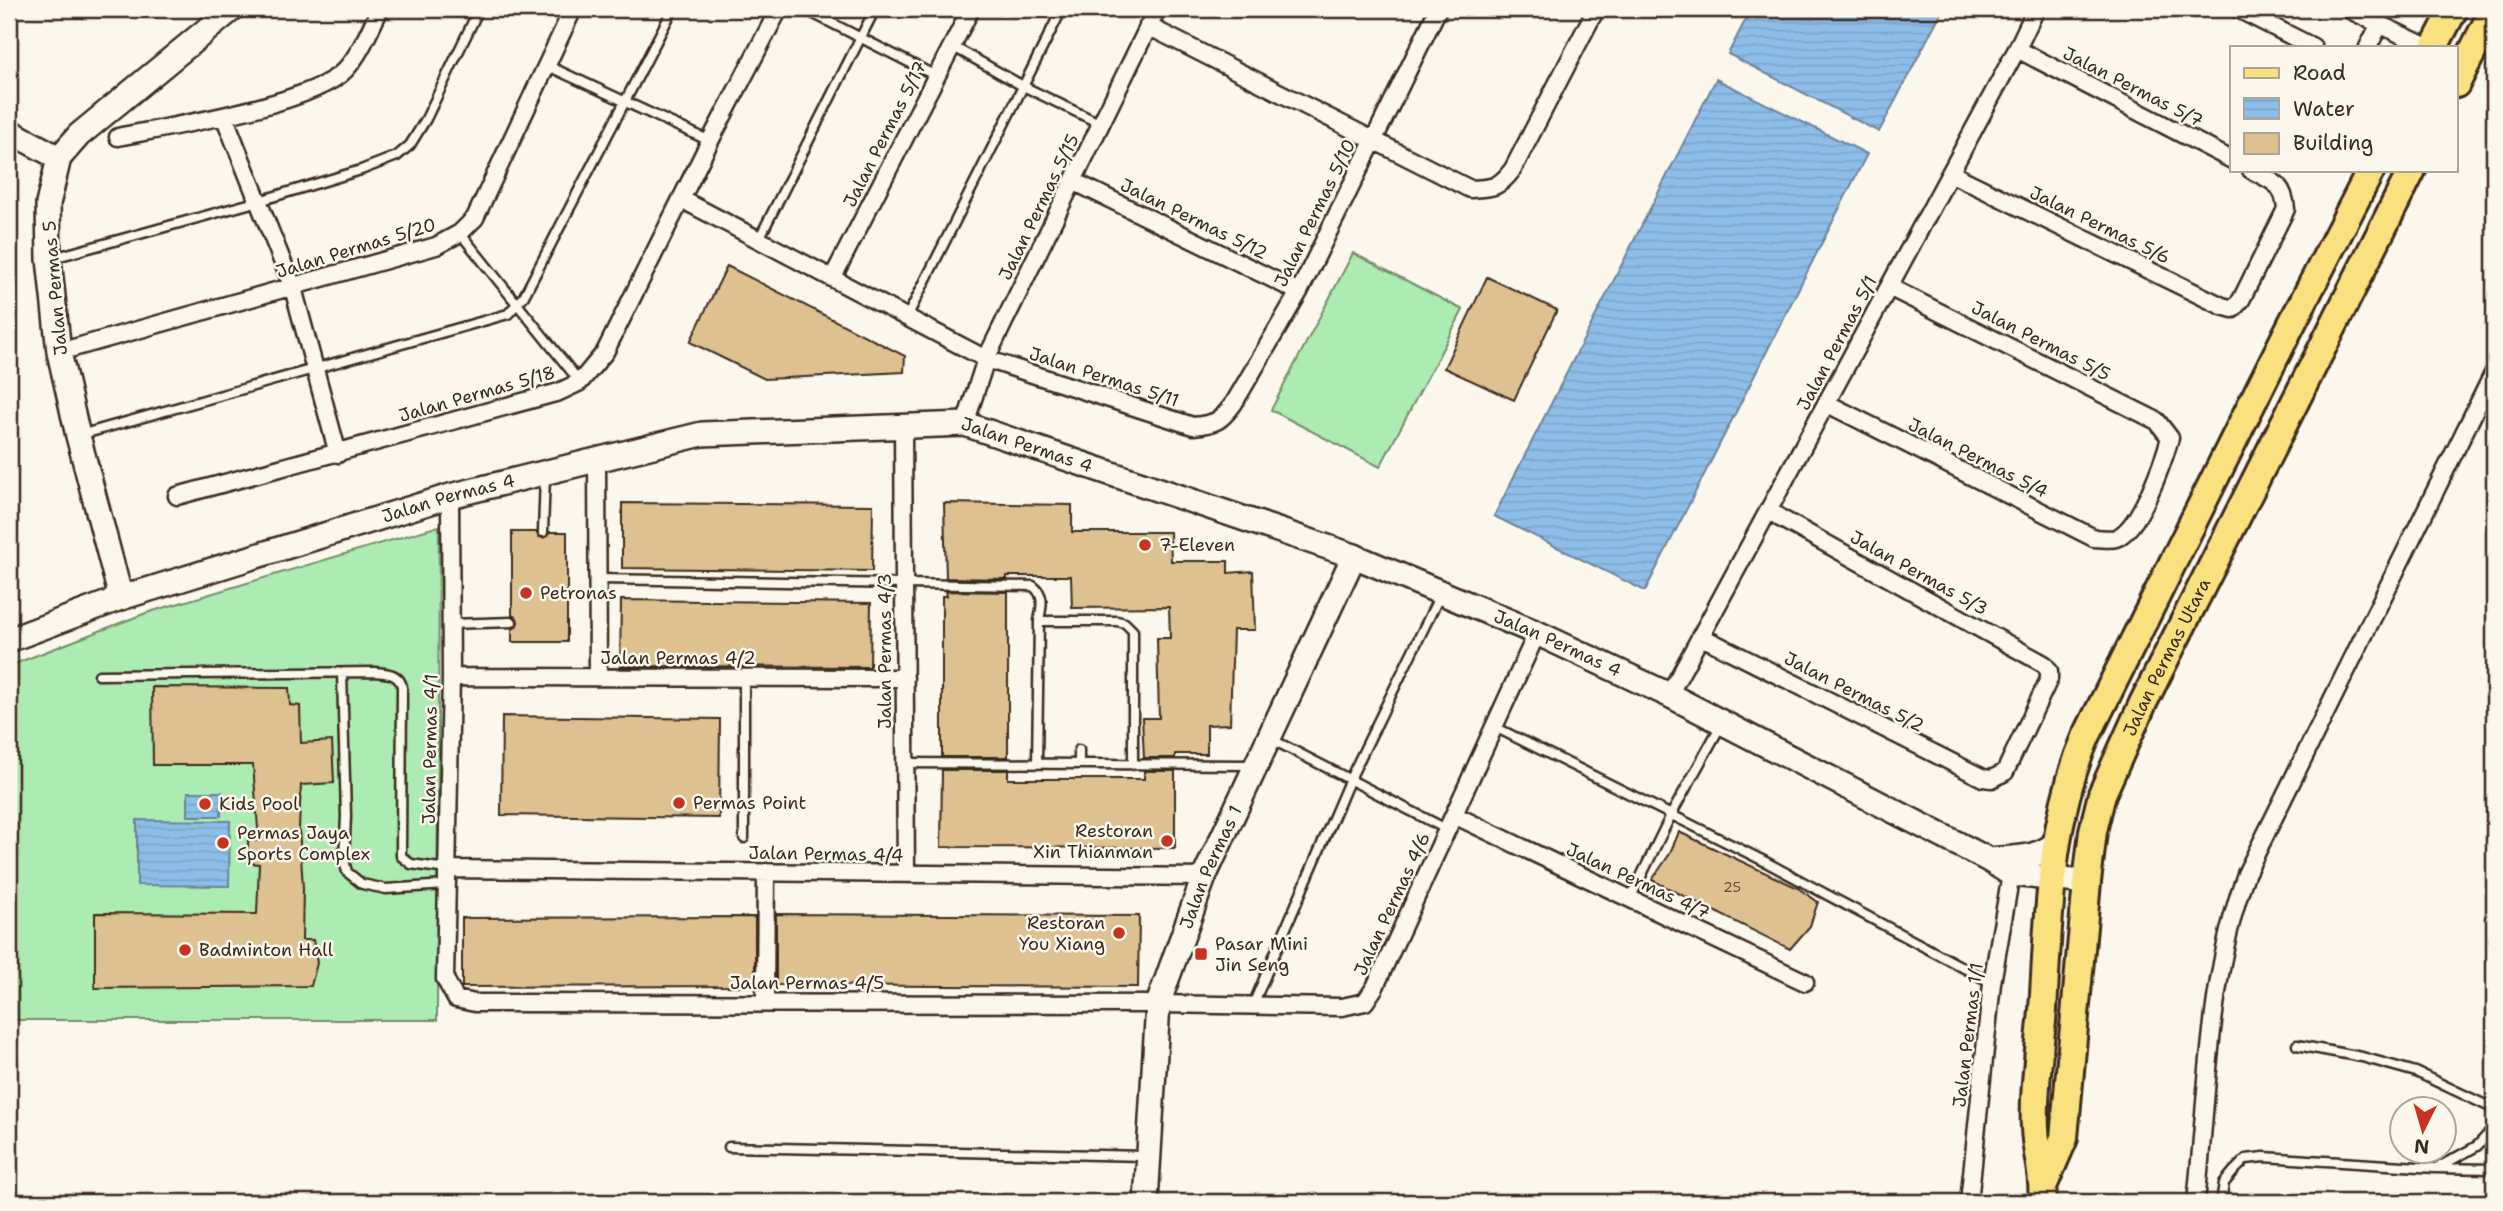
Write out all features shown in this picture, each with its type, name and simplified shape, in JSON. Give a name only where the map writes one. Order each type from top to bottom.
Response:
[{"type":"main road","points":[[2435,46],[2454,9]]},
{"type":"main road","points":[[2458,80],[2494,9]]},
{"type":"main road","name":"Jalan Permas Utara","points":[[2043,1193],[2035,1129],[2052,878],[2072,769],[2287,331],[2370,172]]},
{"type":"main road","name":"Jalan Permas Utara","points":[[2043,1193],[2064,1138],[2087,882],[2093,831],[2102,794],[2118,755],[2411,172]]},
{"type":"street","name":"Jalan Permas 5","points":[[121,598],[78,436],[59,352],[49,259],[48,204],[60,158],[79,135],[232,9]]},
{"type":"street","points":[[118,138],[224,116],[307,92],[327,83],[344,72],[356,56],[380,9]]},
{"type":"street","name":"Jalan Permas 5/20","points":[[59,352],[436,246],[460,233],[475,218],[573,9]]},
{"type":"street","name":"Jalan Permas 5/18","points":[[177,496],[559,392],[580,382],[606,352],[710,141],[779,9]]},
{"type":"street","name":"Jalan Permas 5/17","points":[[833,277],[971,9]]},
{"type":"street","name":"Jalan Permas 5/15","points":[[964,425],[986,359],[1157,9]]},
{"type":"street","name":"Jalan Permas 5/10","points":[[1211,425],[1224,417],[1234,403],[1299,292],[1438,9]]},
{"type":"street","points":[[1147,26],[1470,189],[1490,188],[1503,183],[1513,169],[1596,9]]},
{"type":"street","name":"Jalan Permas 5/1","points":[[1669,695],[2017,49],[2036,9]]},
{"type":"street","points":[[2238,9],[2311,46]]},
{"type":"street","points":[[2348,9],[2425,46]]},
{"type":"street","points":[[2369,46],[2380,24]]},
{"type":"street","name":"Jalan Permas 5/7","points":[[2017,49],[2230,159]]},
{"type":"street","points":[[224,116],[293,288],[338,454]]},
{"type":"street","points":[[9,131],[60,158]]},
{"type":"street","name":"Jalan Permas 5/6","points":[[1950,173],[2233,309],[2241,300],[2286,209],[2284,193],[2274,181],[2255,172]]},
{"type":"street","name":"Jalan Permas 5/12","points":[[1073,181],[1299,292]]},
{"type":"street","name":"Jalan Permas 5/11","points":[[683,200],[986,359],[1194,426],[1211,425]]},
{"type":"street","name":"Jalan Permas 5/5","points":[[1889,287],[2157,421],[2170,438],[2164,459],[2131,527],[2115,539]]},
{"type":"street","points":[[2196,1202],[2216,1004],[2232,913],[2245,874],[2494,372]]},
{"type":"street","name":"Jalan Permas 5/4","points":[[1826,402],[2094,538],[2115,539]]},
{"type":"street","name":"Jalan Permas 4","points":[[9,640],[121,598],[450,496],[702,434],[964,425],[1354,556],[1538,633],[1669,695],[1989,860],[2011,874],[2087,882]]},
{"type":"street","name":"Jalan Permas 4/3","points":[[903,428],[906,874]]},
{"type":"street","points":[[597,460],[598,677]]},
{"type":"street","name":"Jalan Permas 4/1","points":[[450,496],[451,677],[445,979],[456,999]]},
{"type":"street","name":"Jalan Permas 5/3","points":[[1769,509],[1780,518],[2044,664],[2049,671],[2049,679],[2005,772],[1992,779]]},
{"type":"street","name":"Jalan Permas 1","points":[[1146,1202],[1158,1004],[1204,877],[1354,556]]},
{"type":"street","name":"Jalan Permas 4/6","points":[[1158,1004],[1342,1007],[1365,1002],[1375,987],[1538,633]]},
{"type":"street","name":"Jalan Permas 5/2","points":[[1700,636],[1983,778],[1992,779]]},
{"type":"street","name":"Jalan Permas 4/2","points":[[451,677],[905,678]]},
{"type":"street","name":"Jalan Permas 4/7","points":[[1451,822],[1630,899],[1805,982]]},
{"type":"street","points":[[1989,860],[2032,857],[2057,842]]},
{"type":"street","points":[[765,1002],[766,872]]},
{"type":"street","name":"Jalan Permas 4/4","points":[[447,877],[766,872],[1204,877]]},
{"type":"street","name":"Jalan Permas 1/1","points":[[1969,1202],[1992,983],[2011,874]]},
{"type":"street","name":"Jalan Permas 4/5","points":[[456,999],[475,1003],[1158,1004]]},
{"type":"lane","points":[[49,259],[259,201],[361,170],[397,156],[410,145],[426,119],[479,9]]},
{"type":"lane","points":[[78,436],[508,314],[524,296],[673,9]]},
{"type":"lane","points":[[804,9],[936,76]]},
{"type":"lane","points":[[759,239],[875,9]]},
{"type":"lane","points":[[907,317],[1062,9]]},
{"type":"lane","points":[[952,46],[1023,86],[1101,124]]},
{"type":"lane","points":[[546,65],[710,141]]},
{"type":"lane","points":[[460,233],[580,382]]},
{"type":"lane","points":[[543,532],[545,473]]},
{"type":"lane","points":[[597,579],[1033,586],[1042,600],[1039,621],[1037,764]]},
{"type":"lane","points":[[1252,1007],[1349,781],[1442,593]]},
{"type":"lane","points":[[1039,621],[1117,621],[1133,631],[1133,765]]},
{"type":"lane","points":[[450,624],[512,622]]},
{"type":"lane","points":[[99,675],[384,672],[395,676],[401,682],[401,856],[411,864],[447,877]]},
{"type":"lane","points":[[342,673],[346,816],[344,860],[347,872],[362,884],[386,889],[447,877]]},
{"type":"lane","points":[[744,678],[744,838]]},
{"type":"lane","points":[[1630,899],[1671,815],[1723,722]]},
{"type":"lane","points":[[1494,727],[1762,860],[1992,983]]},
{"type":"lane","points":[[1268,738],[1349,781],[1451,822]]},
{"type":"lane","points":[[1079,750],[1079,764]]},
{"type":"lane","points":[[905,763],[1255,765]]},
{"type":"lane","points":[[2297,1045],[2362,1057],[2416,1072],[2494,1109]]},
{"type":"lane","points":[[2435,1168],[2477,1146],[2494,1128]]},
{"type":"lane","points":[[729,1147],[1148,1156]]},
{"type":"lane","points":[[2221,1202],[2224,1183],[2246,1159],[2264,1157],[2494,1169]]},
{"type":"green space","points":[[1353,253],[1463,310],[1380,467],[1271,410]]},
{"type":"green space","name":"Permas Jaya Sports Complex","points":[[439,526],[437,1020],[9,1020],[9,666],[146,613]]},
{"type":"water","points":[[1751,9],[1943,9],[1879,132],[1728,54]]},
{"type":"water","points":[[1716,79],[1867,154],[1645,591],[1494,516]]},
{"type":"water","name":"Kids Pool","points":[[188,792],[222,792],[221,816],[188,816]]},
{"type":"water","points":[[137,820],[230,821],[229,886],[137,885]]},
{"type":"building","points":[[727,266],[905,356],[904,372],[765,379],[690,342]]},
{"type":"building","points":[[1487,277],[1557,310],[1514,400],[1444,368]]},
{"type":"building","points":[[622,503],[873,505],[872,571],[622,568]]},
{"type":"building","points":[[944,503],[1072,505],[1072,532],[1170,532],[1171,561],[1228,561],[1228,573],[1253,571],[1255,630],[1233,630],[1230,724],[1207,725],[1207,754],[1144,758],[1142,718],[1159,718],[1157,638],[1170,638],[1169,607],[1072,608],[1071,576],[946,578]]},
{"type":"building","points":[[512,532],[536,532],[543,538],[550,532],[567,532],[567,642],[512,642],[512,629],[518,622],[512,615]]},
{"type":"building","points":[[946,591],[1008,592],[1008,757],[942,757],[942,596],[947,596]]},
{"type":"building","points":[[621,600],[871,603],[870,667],[620,666]]},
{"type":"building","name":"Permas Jaya Sports Complex","points":[[152,687],[289,688],[290,705],[300,706],[301,743],[332,741],[334,783],[301,785],[299,828],[303,887],[302,940],[313,940],[317,963],[311,986],[95,988],[95,913],[257,914],[259,864],[248,863],[248,840],[259,841],[253,765],[153,765]]},
{"type":"building","points":[[502,716],[720,719],[719,818],[501,815]]},
{"type":"building","points":[[942,770],[1008,770],[1008,779],[1144,779],[1144,771],[1175,771],[1175,848],[941,847]]},
{"type":"building","points":[[1679,832],[1798,888],[1818,902],[1810,926],[1790,949],[1652,880],[1669,855]]},
{"type":"building","points":[[776,914],[1139,916],[1138,987],[776,985]]},
{"type":"building","points":[[755,917],[755,985],[752,986],[462,987],[462,918]]},
{"type":"place","name":"7-Eleven","points":[[1145,545]]},
{"type":"place","name":"Petronas","points":[[526,593]]},
{"type":"place","name":"Permas Point","points":[[679,803]]},
{"type":"place","name":"Kids Pool","points":[[205,804]]},
{"type":"place","name":"Restoran Xin Thianman","points":[[1167,841]]},
{"type":"place","name":"Permas Jaya Sports Complex","points":[[223,843]]},
{"type":"place","name":"Restoran You Xiang","points":[[1119,933]]},
{"type":"place","name":"Badminton Hall","points":[[185,950]]},
{"type":"place","name":"Pasar Mini Jin Seng","points":[[1201,954]]}]
